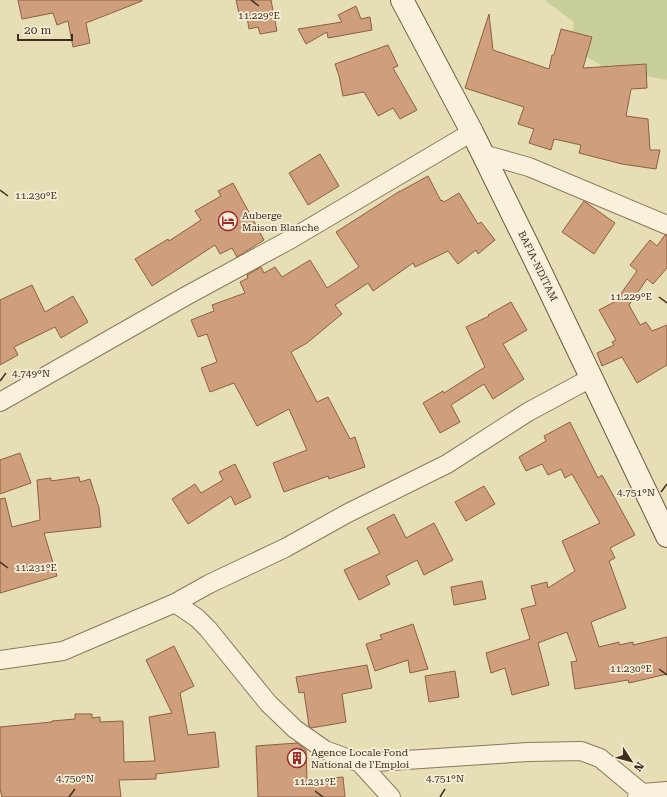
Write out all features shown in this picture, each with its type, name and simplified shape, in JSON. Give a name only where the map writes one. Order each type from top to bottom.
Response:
[{"type":"main road","name":"BAFIA-NDITAM","points":[[402,0],[483,154],[667,536]]},
{"type":"street","points":[[0,402],[186,296],[291,240],[472,132]]},
{"type":"street","points":[[483,154],[529,167],[667,225]]},
{"type":"street","points":[[0,660],[63,651],[175,603],[209,584],[284,548],[348,513],[447,464],[528,412],[591,378]]},
{"type":"street","points":[[175,603],[197,618],[208,629],[268,703],[295,729],[325,750],[360,763],[528,752],[581,751],[600,758],[640,795],[667,790]]},
{"type":"street","points":[[360,763],[391,797]]},
{"type":"shaded area","points":[[0,0],[667,0],[667,797],[0,797]]},
{"type":"green space","points":[[546,0],[667,0],[667,80],[605,68],[570,46],[574,22]]},
{"type":"building","points":[[18,0],[142,1],[86,23],[90,43],[73,47],[68,21],[57,25],[53,13],[22,19]]},
{"type":"building","points":[[236,0],[271,0],[277,31],[260,34],[258,27],[249,29],[247,17],[240,18]]},
{"type":"building","points":[[356,6],[361,19],[370,17],[372,30],[328,38],[327,32],[306,44],[298,29],[342,22],[338,15]]},
{"type":"building","points":[[489,14],[493,50],[549,69],[561,29],[592,37],[583,68],[646,64],[647,88],[631,89],[626,116],[648,119],[650,150],[660,150],[656,169],[622,164],[579,153],[581,145],[554,139],[551,150],[529,143],[534,129],[518,124],[524,107],[465,88]]},
{"type":"building","points":[[388,45],[398,66],[393,68],[417,110],[400,119],[393,108],[378,116],[364,92],[343,96],[335,64]]},
{"type":"building","points":[[320,154],[339,186],[308,205],[289,173]]},
{"type":"building","points":[[428,176],[441,201],[442,200],[444,202],[459,193],[478,224],[481,222],[495,240],[478,254],[476,250],[458,264],[448,251],[415,267],[413,263],[373,291],[368,283],[335,305],[342,314],[307,343],[291,352],[317,402],[328,397],[350,439],[355,437],[365,467],[329,479],[328,476],[284,492],[273,463],[307,450],[289,409],[257,426],[234,383],[210,392],[201,368],[217,362],[207,334],[198,337],[191,320],[214,311],[212,305],[245,293],[240,282],[248,278],[247,275],[261,267],[264,273],[275,267],[282,277],[310,260],[327,288],[359,267],[336,232],[400,191],[399,192]]},
{"type":"building","points":[[233,183],[264,240],[237,257],[232,248],[220,254],[215,245],[152,286],[135,259],[168,239],[169,241],[201,220],[195,211],[221,196],[218,191]]},
{"type":"building","points":[[584,201],[615,223],[594,254],[562,232]]},
{"type":"building","points":[[665,235],[667,235],[667,268],[653,284],[647,279],[629,305],[640,325],[646,322],[652,331],[667,325],[667,365],[637,383],[622,357],[602,366],[597,353],[614,345],[612,342],[616,340],[599,310],[618,300],[617,299],[637,271],[630,265],[650,240],[657,246]]},
{"type":"building","points":[[32,285],[45,312],[73,296],[88,322],[61,338],[55,327],[14,347],[18,355],[0,365],[0,300]]},
{"type":"building","points":[[511,302],[527,330],[503,344],[524,379],[493,399],[484,384],[451,405],[460,422],[440,433],[423,403],[443,391],[444,393],[485,367],[466,327],[489,316],[488,315]]},
{"type":"building","points":[[570,422],[598,478],[602,475],[635,535],[610,548],[615,558],[609,561],[626,608],[591,622],[599,647],[619,642],[619,645],[633,642],[633,645],[667,637],[667,674],[629,683],[628,680],[575,689],[571,662],[577,661],[567,632],[538,643],[549,685],[512,695],[505,668],[491,673],[486,653],[530,639],[521,609],[536,605],[531,586],[547,582],[548,588],[575,571],[562,541],[600,523],[572,474],[565,478],[561,469],[548,475],[542,464],[526,471],[519,457],[546,441],[544,436]]},
{"type":"building","points":[[20,453],[31,483],[0,494],[0,460]]},
{"type":"building","points":[[235,464],[251,497],[235,505],[231,496],[188,524],[172,499],[195,484],[201,493],[223,480],[219,472]]},
{"type":"building","points":[[79,477],[80,482],[90,479],[99,508],[101,527],[44,533],[57,576],[0,593],[0,499],[5,498],[12,527],[40,520],[37,480],[51,478],[51,481]]},
{"type":"building","points":[[484,486],[495,504],[466,521],[455,502]]},
{"type":"building","points":[[394,514],[406,538],[434,523],[453,560],[424,575],[417,560],[386,576],[390,584],[359,600],[344,570],[380,553],[367,528]]},
{"type":"building","points":[[482,581],[486,599],[454,605],[451,587]]},
{"type":"building","points":[[413,624],[428,669],[410,673],[408,660],[375,671],[366,644],[382,639],[380,635]]},
{"type":"building","points":[[174,646],[194,686],[180,693],[188,735],[215,732],[219,767],[156,774],[156,779],[119,780],[121,797],[2,797],[0,789],[0,727],[75,719],[75,714],[92,714],[92,718],[100,717],[100,722],[123,721],[124,762],[155,761],[149,717],[172,713],[146,660]]},
{"type":"building","points":[[367,665],[372,688],[342,694],[346,722],[311,728],[309,726],[304,692],[299,693],[296,677]]},
{"type":"building","points":[[455,671],[459,697],[429,702],[425,676]]},
{"type":"building","points":[[297,743],[306,750],[307,780],[343,777],[345,797],[258,797],[256,746]]},
{"type":"place","name":"Auberge Maison Blanche","points":[[228,221]]},
{"type":"place","name":"Agence Locale Fond National de l'Emploi","points":[[297,758]]}]
